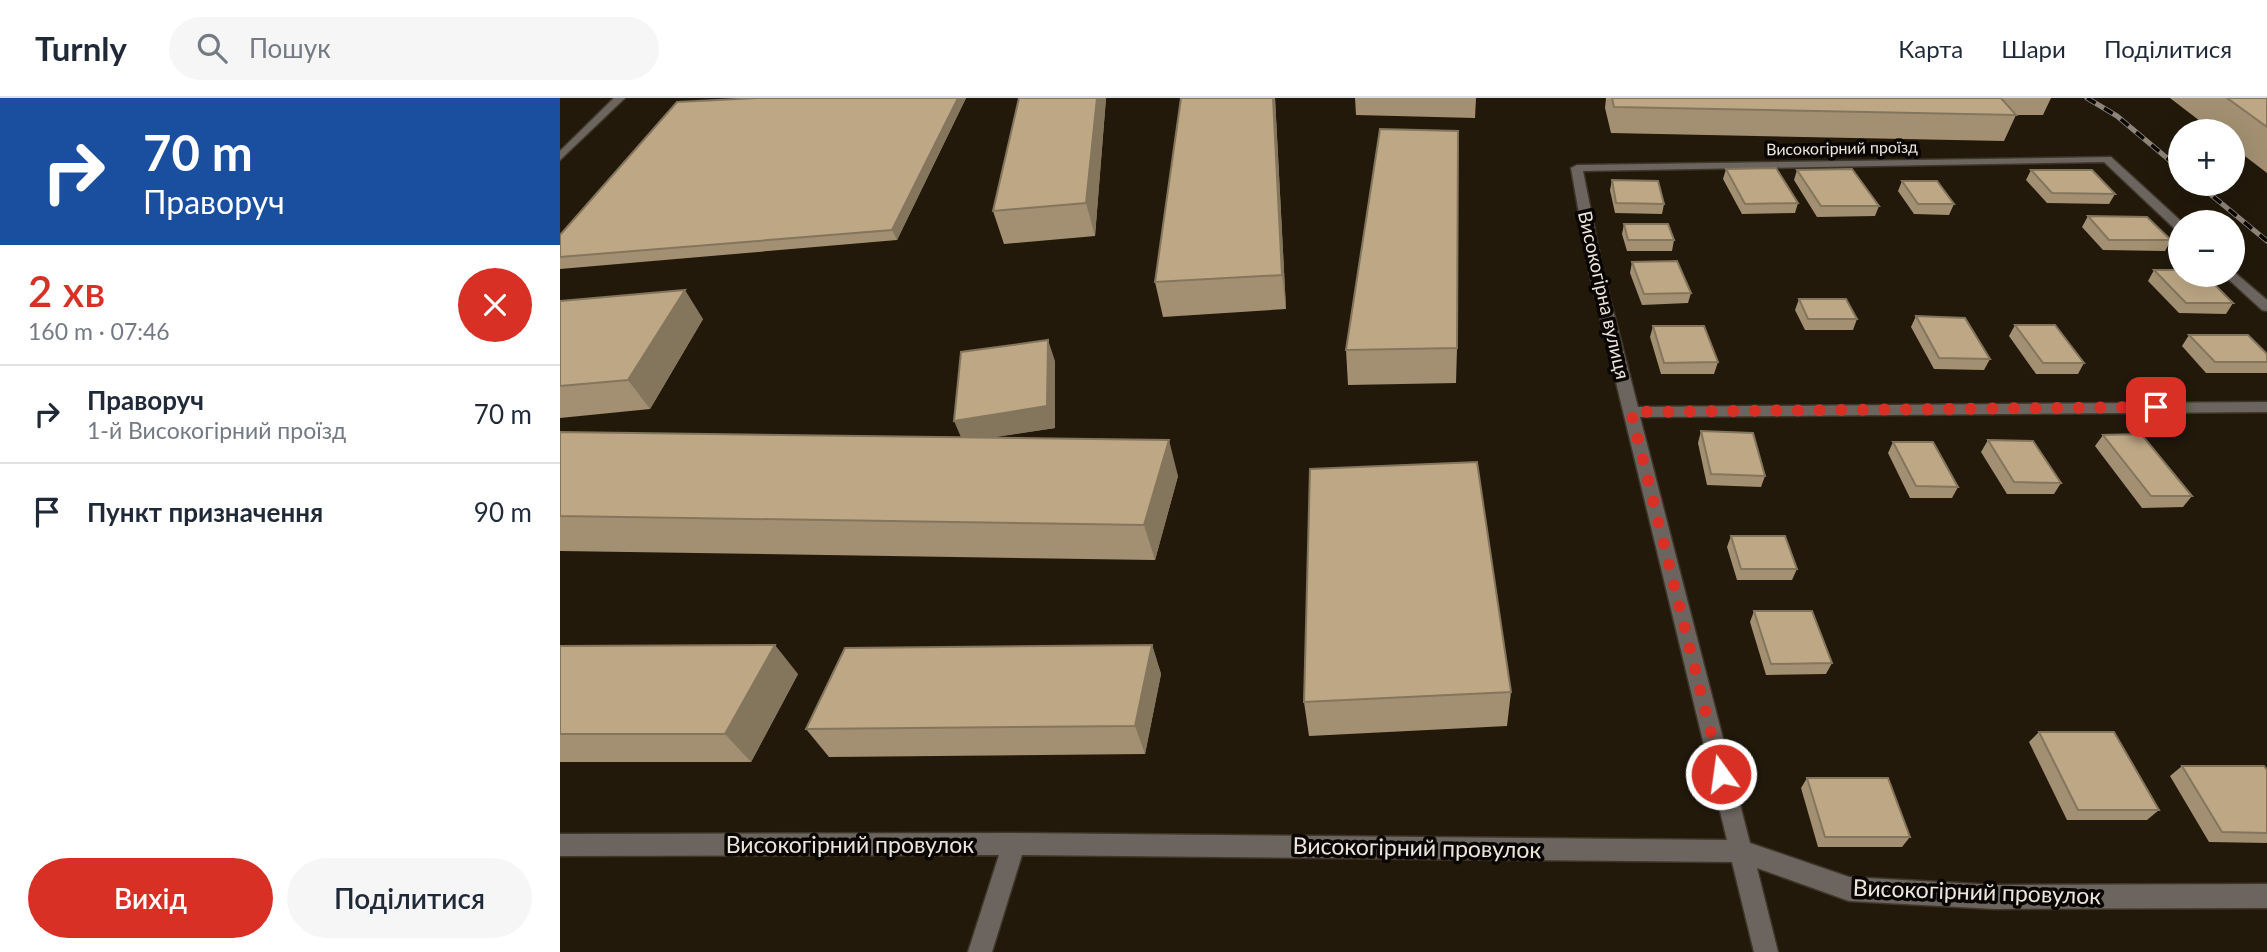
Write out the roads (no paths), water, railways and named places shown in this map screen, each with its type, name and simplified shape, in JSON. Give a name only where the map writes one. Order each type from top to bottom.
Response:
[{"type":"street","points":[[560,158],[620,98]]},
{"type":"street","name":"Високогірний проїзд","points":[[1577,168],[2107,159],[2168,216]]},
{"type":"street","name":"Високогірна вулиця","points":[[1577,168],[1595,271],[1766,952]]},
{"type":"street","points":[[2245,287],[2267,307]]},
{"type":"street","points":[[1631,412],[2267,407]]},
{"type":"street","points":[[980,952],[1014,844]]},
{"type":"street","name":"Високогірний провулок","points":[[560,845],[1014,844],[1741,851],[1849,889],[1995,897],[2267,896]]},
{"type":"railway","points":[[2087,98],[2117,116],[2168,159]]},
{"type":"railway","points":[[2213,196],[2267,241]]}]
